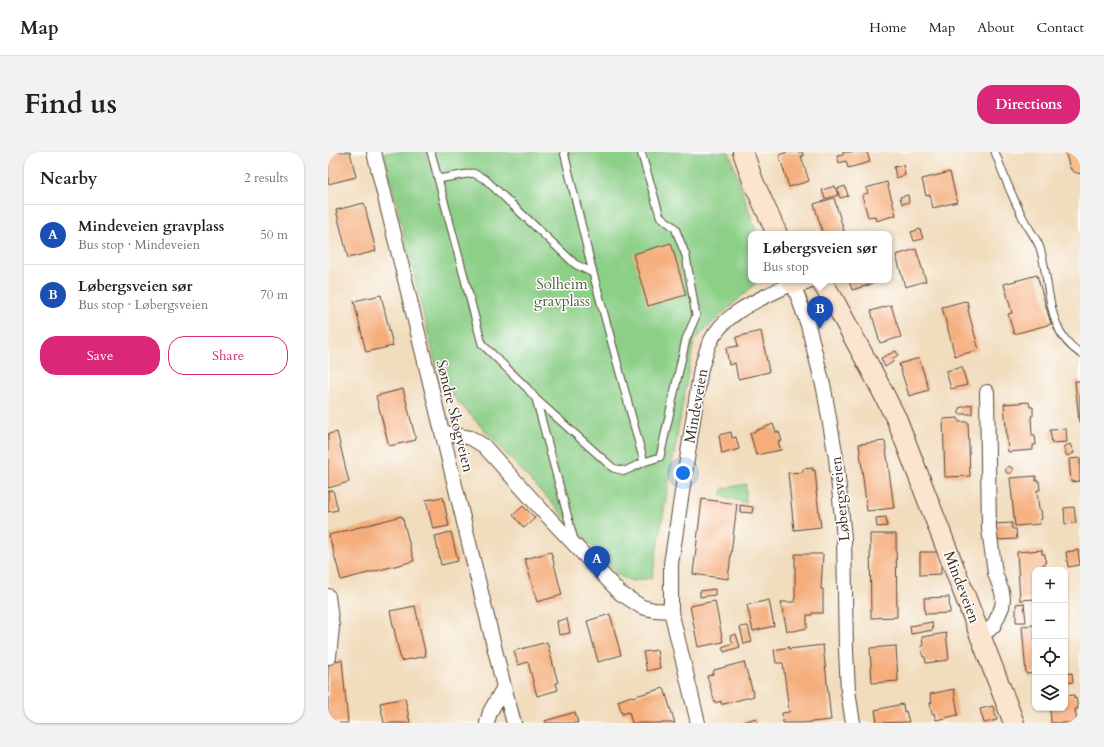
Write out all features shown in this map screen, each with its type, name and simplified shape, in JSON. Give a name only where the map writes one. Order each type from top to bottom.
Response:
[{"type":"highway","points":[[1077,152],[1080,162]]},
{"type":"street","name":"Søndre Skogveien","points":[[374,152],[514,723]]},
{"type":"street","points":[[743,152],[753,180],[776,231]]},
{"type":"street","name":"Mindeveien","points":[[698,723],[671,611],[671,564],[702,368],[710,344],[721,327],[737,312],[793,283]]},
{"type":"street","name":"Løbergsveien","points":[[798,283],[824,389],[836,458],[844,533],[846,571],[846,650],[848,691],[852,723]]},
{"type":"street","name":"Mindeveien","points":[[822,283],[833,299],[875,377],[896,420],[1014,723]]},
{"type":"street","name":"Mindeveien","points":[[980,634],[989,630],[994,625],[1002,607],[1003,599],[995,573],[989,529],[987,392]]},
{"type":"street","points":[[442,432],[471,438],[484,446],[620,593],[630,601],[642,607],[654,610],[671,611]]},
{"type":"street","points":[[328,596],[332,627],[329,657]]},
{"type":"street","points":[[487,723],[490,712],[504,687]]},
{"type":"lane","points":[[431,152],[482,344],[527,388],[536,399],[613,468],[625,471],[644,462],[660,457],[686,339],[696,316],[686,256],[675,228],[660,216],[642,152]]},
{"type":"lane","points":[[564,152],[593,273],[644,462]]},
{"type":"lane","points":[[995,152],[1018,208],[1040,248],[1050,301],[1061,335],[1071,347],[1080,353]]},
{"type":"lane","points":[[438,179],[473,173],[485,179],[575,264],[593,273]]},
{"type":"lane","points":[[536,399],[575,545]]},
{"type":"green space","name":"Solheim gravplass","points":[[384,152],[729,152],[756,231],[748,231],[748,283],[756,283],[694,340],[652,578],[632,581],[618,575],[440,382]]},
{"type":"green space","points":[[746,484],[746,503],[722,496],[722,489]]},
{"type":"building","points":[[328,152],[350,152],[356,177],[328,184]]},
{"type":"building","points":[[787,152],[802,152],[804,156],[801,156],[809,181],[789,187],[779,155]]},
{"type":"building","points":[[843,152],[867,152],[870,162],[848,168],[846,161],[839,163],[837,156],[843,155]]},
{"type":"building","points":[[903,165],[905,175],[896,178],[894,167]]},
{"type":"building","points":[[950,172],[957,202],[933,208],[930,195],[926,196],[922,179]]},
{"type":"building","points":[[887,182],[896,215],[876,221],[875,216],[868,217],[862,195],[868,193],[866,188]]},
{"type":"building","points":[[835,186],[838,195],[825,199],[822,190]]},
{"type":"building","points":[[845,186],[848,196],[840,198],[837,189]]},
{"type":"building","points":[[908,195],[909,202],[902,204],[900,197]]},
{"type":"building","points":[[834,198],[844,231],[822,231],[814,204]]},
{"type":"building","points":[[364,203],[376,251],[348,258],[336,210]]},
{"type":"building","points":[[920,229],[923,239],[914,241],[911,232]]},
{"type":"building","points":[[671,243],[686,295],[648,306],[633,254]]},
{"type":"building","points":[[916,249],[926,281],[905,287],[896,255]]},
{"type":"building","points":[[1037,275],[1051,324],[1014,334],[1008,314],[1012,313],[1004,284]]},
{"type":"building","points":[[850,283],[872,283],[872,284],[852,290]]},
{"type":"building","points":[[381,295],[393,346],[366,352],[354,301]]},
{"type":"building","points":[[967,301],[979,350],[955,356],[942,307]]},
{"type":"building","points":[[891,305],[901,337],[880,343],[871,311]]},
{"type":"building","points":[[761,331],[769,372],[738,379],[735,363],[729,365],[726,348],[738,346],[736,337]]},
{"type":"building","points":[[896,351],[898,355],[892,359],[893,362],[885,367],[881,358]]},
{"type":"building","points":[[919,358],[929,390],[909,396],[899,364]]},
{"type":"building","points":[[962,367],[967,385],[951,389],[946,371]]},
{"type":"building","points":[[1075,381],[1080,381],[1080,422],[1079,422]]},
{"type":"building","points":[[403,389],[416,440],[389,446],[376,396]]},
{"type":"building","points":[[1029,402],[1030,407],[1033,407],[1033,416],[1031,416],[1032,435],[1035,435],[1036,445],[1033,445],[1033,450],[1008,452],[1004,404]]},
{"type":"building","points":[[972,404],[972,414],[959,414],[959,408]]},
{"type":"building","points":[[958,418],[959,422],[968,422],[970,476],[945,477],[943,419]]},
{"type":"building","points":[[773,424],[776,432],[779,432],[782,441],[778,442],[781,450],[756,455],[750,433]]},
{"type":"building","points":[[1066,429],[1067,442],[1052,443],[1050,430]]},
{"type":"building","points":[[337,432],[349,482],[328,488],[328,434]]},
{"type":"building","points":[[731,432],[732,438],[736,437],[739,449],[722,454],[719,435]]},
{"type":"building","points":[[885,441],[894,508],[867,511],[859,444]]},
{"type":"building","points":[[1070,444],[1074,453],[1067,456],[1063,447]]},
{"type":"building","points":[[1080,458],[1080,481],[1071,482],[1069,459]]},
{"type":"building","points":[[1009,466],[1012,467],[1012,473],[1009,474],[1006,473],[1005,470],[1006,467]]},
{"type":"building","points":[[813,468],[813,471],[815,470],[816,491],[821,527],[794,530],[788,473],[803,472],[803,469]]},
{"type":"building","points":[[1036,476],[1036,481],[1039,481],[1040,490],[1037,490],[1039,510],[1041,510],[1042,519],[1039,520],[1040,524],[1015,526],[1010,478]]},
{"type":"building","points":[[333,490],[338,510],[328,512],[328,491]]},
{"type":"building","points":[[443,497],[449,526],[433,529],[426,500]]},
{"type":"building","points":[[702,499],[737,504],[728,579],[693,574]]},
{"type":"building","points":[[740,505],[753,507],[752,513],[740,512]]},
{"type":"building","points":[[523,506],[535,518],[524,528],[513,515]]},
{"type":"building","points":[[1074,507],[1076,523],[1065,524],[1064,508]]},
{"type":"building","points":[[402,516],[414,561],[341,580],[329,535]]},
{"type":"building","points":[[886,517],[887,526],[877,527],[876,518]]},
{"type":"building","points":[[1012,523],[1012,529],[1016,529],[1017,539],[996,540],[995,524]]},
{"type":"building","points":[[451,532],[458,561],[441,565],[435,536]]},
{"type":"building","points":[[870,534],[896,534],[897,617],[871,618]]},
{"type":"building","points":[[1042,550],[1042,554],[1045,554],[1046,564],[1043,564],[1043,567],[1032,567],[1032,599],[1020,600],[1017,552]]},
{"type":"building","points":[[1078,550],[1080,565],[1068,567],[1066,552]]},
{"type":"building","points":[[551,552],[562,595],[537,602],[525,559]]},
{"type":"building","points":[[920,552],[941,552],[941,574],[920,575]]},
{"type":"building","points":[[795,554],[823,554],[821,589],[823,589],[823,613],[812,613],[812,615],[807,615],[807,628],[787,631],[781,602],[795,602]]},
{"type":"building","points":[[715,589],[715,595],[700,597],[700,591]]},
{"type":"building","points":[[949,597],[950,613],[925,614],[924,598]]},
{"type":"building","points":[[769,600],[774,626],[753,631],[747,605]]},
{"type":"building","points":[[715,601],[723,642],[698,647],[690,606]]},
{"type":"building","points":[[1024,603],[1026,622],[1016,622],[1016,604]]},
{"type":"building","points":[[415,606],[426,656],[401,661],[390,611]]},
{"type":"building","points":[[610,614],[621,655],[598,662],[587,621]]},
{"type":"building","points":[[567,619],[570,633],[559,635],[557,621]]},
{"type":"building","points":[[932,622],[933,630],[911,634],[910,626]]},
{"type":"building","points":[[1032,625],[1032,673],[1026,674],[1022,626]]},
{"type":"building","points":[[748,626],[752,642],[744,644],[740,627]]},
{"type":"building","points":[[946,633],[949,659],[926,663],[921,646],[923,645],[922,637]]},
{"type":"building","points":[[736,634],[740,647],[724,652],[722,647],[733,643],[730,636]]},
{"type":"building","points":[[547,642],[558,683],[556,683],[558,690],[537,696],[528,662],[518,665],[514,651]]},
{"type":"building","points":[[823,645],[831,720],[803,723],[783,723],[782,713],[789,712],[783,663],[776,663],[774,650],[789,647],[789,649]]},
{"type":"building","points":[[896,646],[898,681],[872,683],[870,648]]},
{"type":"building","points":[[657,650],[660,668],[647,671],[643,652]]},
{"type":"building","points":[[342,660],[348,723],[328,723],[328,662]]},
{"type":"building","points":[[744,662],[754,696],[724,704],[721,704],[721,701],[715,703],[707,676],[713,674],[714,670]]},
{"type":"building","points":[[1072,673],[1073,682],[1068,683],[1068,674]]},
{"type":"building","points":[[664,688],[675,723],[632,723],[629,712],[622,714],[618,701],[631,696],[632,697]]},
{"type":"building","points":[[954,689],[958,715],[936,720],[934,713],[932,714],[930,694]]},
{"type":"building","points":[[1074,695],[1074,699],[1076,698],[1078,709],[1075,709],[1077,723],[1051,723],[1050,711],[1068,711],[1068,696]]},
{"type":"building","points":[[405,698],[410,723],[384,723],[380,703]]},
{"type":"building","points":[[903,704],[904,712],[906,711],[909,722],[877,723],[875,710]]},
{"type":"building","points":[[993,706],[997,720],[984,723],[980,709]]},
{"type":"building","points":[[575,712],[578,723],[546,723],[545,721]]},
{"type":"building","points":[[756,718],[757,723],[740,723]]},
{"type":"place","name":"Løbergsveien sør","points":[[820,329]]},
{"type":"place","name":"Mindeveien gravplass","points":[[597,579]]}]
